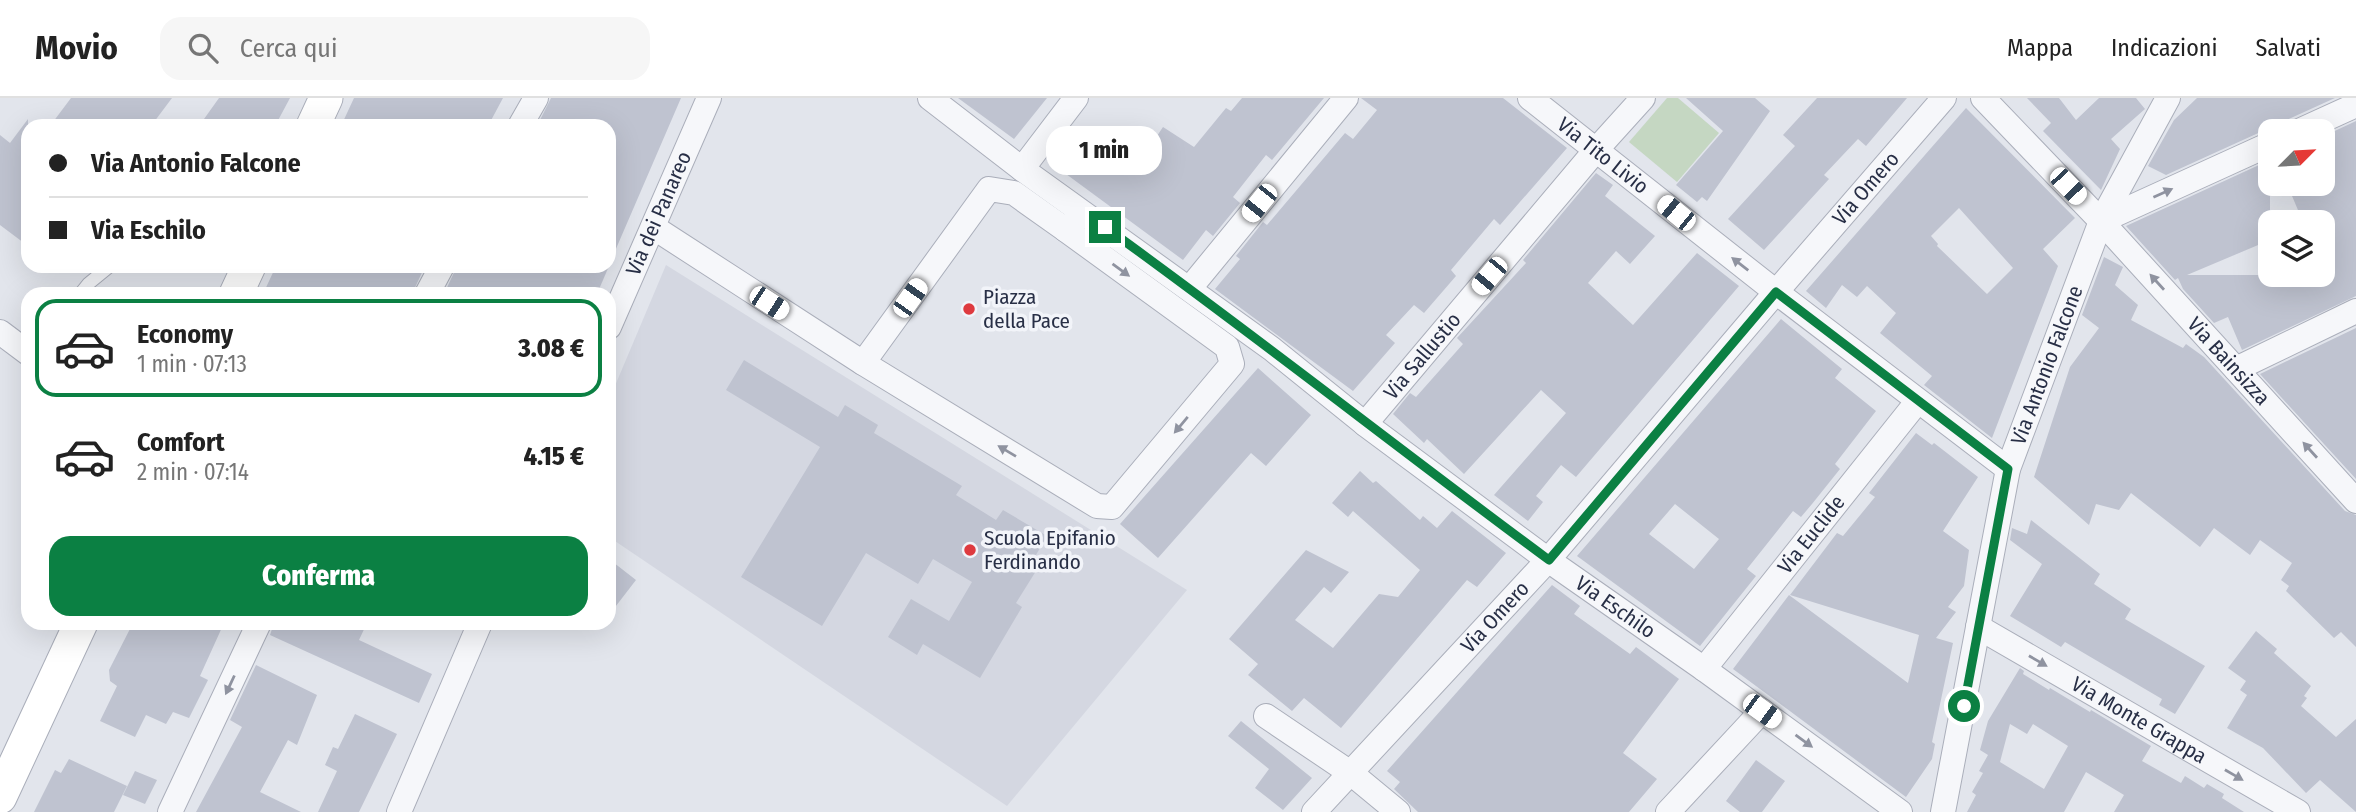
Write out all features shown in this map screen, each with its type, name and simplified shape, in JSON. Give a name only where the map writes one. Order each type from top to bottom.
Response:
[{"type":"main road","points":[[316,119],[326,98]]},
{"type":"main road","points":[[0,797],[78,630]]},
{"type":"street","points":[[524,119],[536,98]]},
{"type":"street","name":"Via dei Panareo","points":[[616,311],[709,98]]},
{"type":"street","name":"Via Eschilo","points":[[930,98],[1022,169],[1272,349],[1365,424],[1549,560],[1900,812]]},
{"type":"street","points":[[1022,169],[1076,98]]},
{"type":"street","points":[[1190,288],[1346,98]]},
{"type":"street","name":"Via Tito Livio","points":[[1530,98],[1917,402],[2008,469]]},
{"type":"street","name":"Via Sallustio","points":[[1365,424],[1596,149],[1643,98]]},
{"type":"street","name":"Via Omero","points":[[1314,812],[1549,560],[1944,98]]},
{"type":"street","name":"Via Bainsizza","points":[[1983,98],[2101,221],[2356,501]]},
{"type":"street","name":"Via Antonio Falcone","points":[[1943,812],[2008,469],[2101,221],[2168,98]]},
{"type":"street","points":[[2325,119],[2356,105]]},
{"type":"street","points":[[2101,221],[2258,150]]},
{"type":"street","points":[[653,227],[863,363],[1097,506],[1112,507],[1232,364],[1227,346],[1066,230],[1014,193],[989,189],[863,363]]},
{"type":"street","points":[[1066,230],[1084,212]]},
{"type":"street","points":[[2236,369],[2356,311]]},
{"type":"street","points":[[0,332],[21,348]]},
{"type":"street","name":"Via Euclide","points":[[1704,669],[1917,402]]},
{"type":"street","name":"Via Monte Grappa","points":[[1979,627],[2298,812]]},
{"type":"street","points":[[170,812],[256,630]]},
{"type":"street","points":[[399,812],[477,630]]},
{"type":"street","points":[[1668,812],[1762,711]]},
{"type":"street","points":[[1266,716],[1352,774],[1398,812]]},
{"type":"lane","points":[[86,287],[101,273]]},
{"type":"shaded area","points":[[666,265],[1187,590],[1007,806],[616,542],[616,383]]},
{"type":"green space","points":[[1667,98],[1678,98],[1719,133],[1677,182],[1629,142]]},
{"type":"building","points":[[71,98],[172,98],[156,119],[55,119]]},
{"type":"building","points":[[219,98],[290,98],[279,119],[204,119]]},
{"type":"building","points":[[354,98],[503,98],[492,119],[344,119]]},
{"type":"building","points":[[551,98],[681,98],[616,249],[616,119],[540,119]]},
{"type":"building","points":[[958,98],[1047,98],[1014,139]]},
{"type":"building","points":[[1242,98],[1324,98],[1272,160],[1266,155],[1233,197],[1240,203],[1213,236],[1206,230],[1183,260],[1047,160],[1060,144],[1098,172],[1125,138],[1145,154],[1163,127],[1194,147],[1226,108],[1231,111]]},
{"type":"building","points":[[1361,98],[1503,98],[1567,148],[1500,225],[1494,219],[1451,270],[1456,276],[1424,313],[1414,305],[1386,335],[1395,343],[1353,391],[1215,289],[1240,259],[1236,256],[1263,222],[1267,225],[1345,133],[1353,139],[1377,110]]},
{"type":"building","points":[[1686,98],[1755,98],[1770,111],[1707,201],[1702,197],[1697,202],[1676,185],[1723,131]]},
{"type":"building","points":[[1817,98],[1907,98],[1866,146],[1858,139],[1824,175],[1829,179],[1764,250],[1728,219],[1795,146],[1783,135]]},
{"type":"building","points":[[2027,98],[2059,98],[2076,120],[2099,98],[2136,98],[2145,109],[2111,139],[2120,149],[2101,190],[2043,131],[2051,123]]},
{"type":"building","points":[[2197,98],[2335,98],[2289,119],[2258,119],[2258,133],[2166,175],[2148,166],[2174,120]]},
{"type":"building","points":[[1966,108],[2075,218],[2043,249],[2058,266],[1992,438],[1924,385],[1932,376],[1880,333],[1896,313],[1867,286],[1857,297],[1842,285],[1826,308],[1806,291]],"holes":[[[1959,208],[2013,268],[1987,294],[1937,246],[1931,236]]]},
{"type":"building","points":[[2356,121],[2356,296],[2242,350],[2228,317],[2214,323],[2183,289],[2178,278],[2175,280],[2126,226],[2258,166],[2258,196],[2270,196],[2270,210],[2258,210],[2258,245],[2187,275],[2258,275],[2258,287],[2335,287],[2335,210],[2298,210],[2292,196],[2335,196],[2335,131]]},
{"type":"building","points":[[21,128],[21,241],[0,225],[0,135],[10,143]]},
{"type":"building","points":[[1596,173],[1613,185],[1605,196],[1655,236],[1630,264],[1616,251],[1588,283],[1633,325],[1697,253],[1739,286],[1576,477],[1561,465],[1536,496],[1543,502],[1528,521],[1494,495],[1566,413],[1541,390],[1464,474],[1427,439],[1424,443],[1393,414],[1410,393],[1416,397],[1463,344],[1457,338],[1526,263],[1523,260]]},
{"type":"building","points":[[2104,257],[2123,267],[2115,285],[2138,305],[2131,320],[2183,348],[2186,344],[2204,357],[2345,511],[2356,515],[2356,647],[2341,632],[2334,638],[2286,591],[2289,586],[2281,580],[2292,563],[2260,540],[2250,555],[2214,528],[2200,547],[2131,493],[2119,510],[2096,504],[2089,525],[2034,477],[2070,367],[2099,328],[2082,315]]},
{"type":"building","points":[[273,273],[422,273],[415,287],[266,287]]},
{"type":"building","points":[[454,273],[606,273],[600,287],[447,287]]},
{"type":"building","points":[[1781,319],[1842,369],[1835,378],[1876,411],[1835,464],[1840,469],[1812,504],[1801,517],[1793,511],[1747,569],[1756,576],[1700,646],[1577,556]],"holes":[[[1675,504],[1719,539],[1694,569],[1649,534]]]},
{"type":"building","points":[[2356,328],[2356,479],[2260,374]]},
{"type":"building","name":"Scuola Epifanio Ferdinando","points":[[744,360],[838,417],[845,405],[878,425],[874,433],[962,486],[956,495],[996,520],[1003,510],[1047,536],[1029,567],[1036,571],[1016,603],[1022,607],[980,678],[923,644],[917,655],[888,637],[911,599],[949,621],[972,582],[933,559],[918,584],[866,553],[822,626],[741,577],[820,447],[726,390]]},
{"type":"building","points":[[1258,368],[1311,415],[1266,466],[1251,453],[1158,558],[1120,524]]},
{"type":"building","points":[[1916,433],[1932,445],[1934,443],[1978,477],[1943,531],[1969,550],[1964,586],[1948,607],[1956,612],[1936,638],[1953,643],[1932,742],[1935,744],[1932,759],[1906,797],[1733,669],[1789,595],[1908,683],[1919,635],[1790,595],[1837,533],[1843,536],[1875,497],[1869,493]]},
{"type":"building","points":[[1360,471],[1373,483],[1376,481],[1420,520],[1423,516],[1437,528],[1452,511],[1506,553],[1477,587],[1467,580],[1341,728],[1304,698],[1292,711],[1248,675],[1258,664],[1229,639],[1306,550],[1349,572],[1331,593],[1324,587],[1295,620],[1333,648],[1379,594],[1398,597],[1420,570],[1353,511],[1348,517],[1332,503]]},
{"type":"building","points":[[2031,520],[2100,574],[2094,584],[2131,609],[2125,619],[2205,666],[2175,714],[2159,705],[2162,699],[2065,642],[2061,647],[2010,616],[2042,564],[2010,540],[2012,528],[2027,534]]},
{"type":"building","points":[[616,564],[636,580],[616,606]]},
{"type":"building","points":[[1552,585],[1580,606],[1574,614],[1630,654],[1636,647],[1679,679],[1623,753],[1657,779],[1629,812],[1418,812],[1394,789],[1400,782],[1387,771]]},
{"type":"building","points":[[129,630],[221,630],[200,676],[208,680],[189,718],[173,712],[166,724],[146,715],[135,737],[100,721],[117,686],[110,681],[109,670]]},
{"type":"building","points":[[272,630],[364,630],[359,640],[432,674],[419,703],[270,635]]},
{"type":"building","points":[[2256,631],[2277,649],[2274,653],[2311,686],[2301,706],[2336,737],[2356,719],[2356,812],[2320,780],[2306,793],[2263,748],[2227,728],[2247,695],[2240,690],[2246,681],[2228,668]]},
{"type":"building","points":[[256,665],[317,695],[297,745],[288,740],[260,792],[301,812],[196,812],[242,727],[230,720]]},
{"type":"building","points":[[2020,668],[2024,671],[2023,674],[2049,690],[2050,688],[2090,712],[2091,710],[2151,746],[2142,761],[2181,783],[2185,776],[2204,788],[2207,784],[2224,794],[2222,798],[2244,812],[2114,812],[2124,795],[2086,772],[2064,812],[1967,812],[1976,795],[1972,792],[1983,773],[1979,771],[1988,755],[1980,750],[1988,721]],"holes":[[[2010,724],[2027,734],[2033,724],[2068,746],[2044,789],[2000,762]]]},
{"type":"building","points":[[355,714],[397,734],[359,812],[318,812],[337,771],[325,765],[333,747],[338,749]]},
{"type":"building","points":[[1241,721],[1312,778],[1283,810],[1255,788],[1269,769],[1228,736]]},
{"type":"building","points":[[69,759],[127,786],[114,812],[34,812],[55,770],[61,773]]},
{"type":"building","points":[[1756,760],[1785,781],[1762,812],[1740,812],[1726,801]]},
{"type":"building","points":[[135,771],[157,780],[145,804],[123,795]]},
{"type":"place","name":"Piazza della Pace","points":[[969,309]]},
{"type":"place","name":"Scuola Epifanio Ferdinando","points":[[970,550]]},
{"type":"route","points":[[1105,227],[1252,333],[1365,424],[1549,560],[1776,292],[2008,469],[1964,706]]}]
